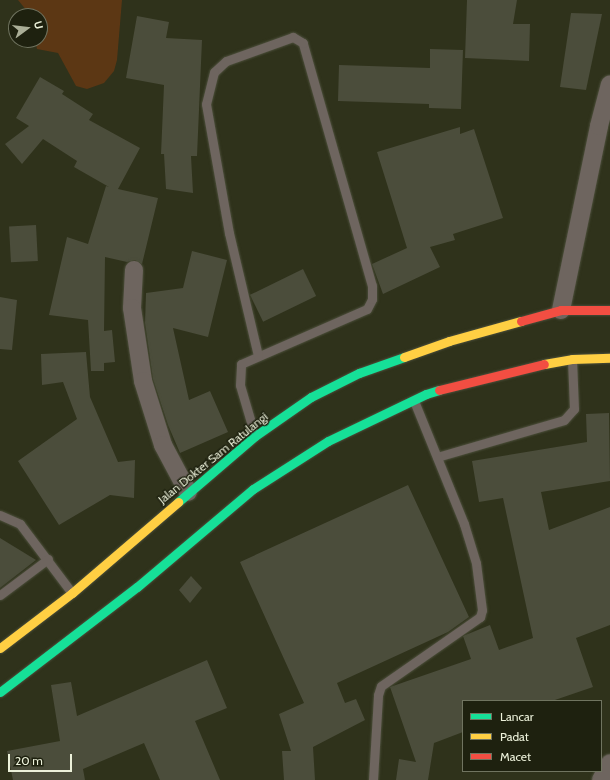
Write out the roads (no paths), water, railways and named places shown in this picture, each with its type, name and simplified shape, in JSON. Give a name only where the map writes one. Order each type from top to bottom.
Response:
[{"type":"main road","name":"Jalan Dokter Sam Ratulangi","points":[[0,648],[72,593],[255,436],[311,397],[359,372],[449,341],[560,310],[610,310]]},
{"type":"main road","points":[[0,692],[137,587],[253,489],[328,441],[426,394],[514,370],[572,359],[610,358]]},
{"type":"street","points":[[560,310],[599,126],[610,84]]},
{"type":"street","points":[[134,270],[132,308],[143,380],[163,445],[188,492]]},
{"type":"street","points":[[601,780],[610,763]]},
{"type":"lane","points":[[255,436],[240,385],[241,364],[366,309],[372,299],[372,286],[303,43],[293,37],[226,61],[214,72],[206,104],[229,233],[258,356]]},
{"type":"lane","points":[[436,457],[564,420],[574,409],[572,359]]},
{"type":"lane","points":[[373,780],[378,695],[381,686],[480,617],[482,610],[476,563],[464,524],[414,401]]},
{"type":"lane","points":[[0,515],[20,524],[48,558],[72,593]]},
{"type":"lane","points":[[0,595],[48,558]]}]
